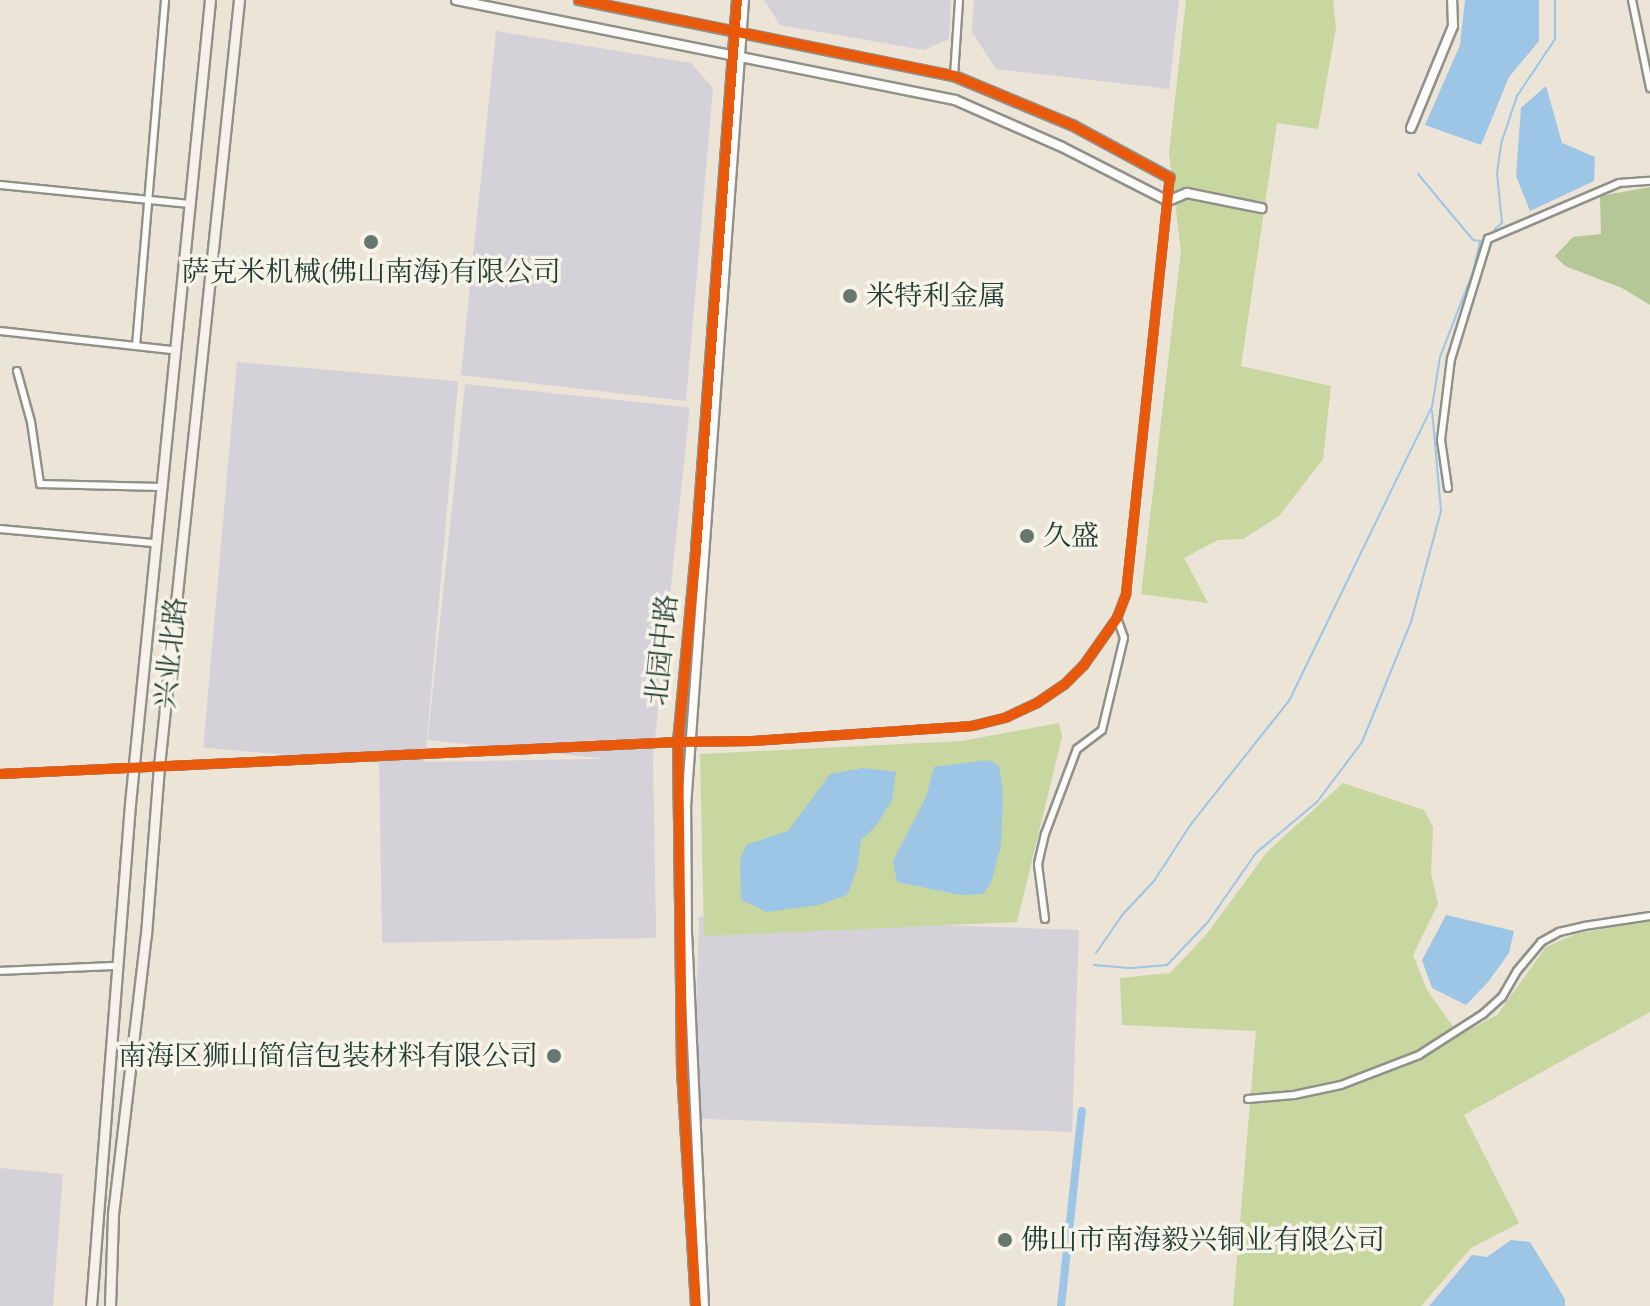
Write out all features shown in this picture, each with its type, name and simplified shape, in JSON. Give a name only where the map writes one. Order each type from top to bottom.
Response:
[{"type":"main road","name":"兴业北路","points":[[91,1306],[133,767],[210,0]]},
{"type":"main road","name":"兴业北路","points":[[110,1306],[113,1214],[146,935],[159,766],[239,0]]},
{"type":"street","points":[[136,346],[165,0]]},
{"type":"street","points":[[456,0],[955,100],[1062,147],[1168,201],[1187,193],[1261,208]]},
{"type":"street","points":[[0,774],[972,726],[1007,717],[1064,685],[1084,665],[1117,618],[1130,568],[1170,178],[1072,125],[954,76],[579,0]]},
{"type":"street","name":"北园中路","points":[[704,1306],[687,935],[690,742],[737,55],[737,0]]},
{"type":"street","name":"北园中路","points":[[738,32],[744,0]]},
{"type":"street","points":[[954,76],[959,0]]},
{"type":"street","points":[[1411,128],[1453,26],[1452,0]]},
{"type":"street","points":[[1632,0],[1650,88]]},
{"type":"street","name":"北园中路","points":[[696,1306],[682,1070],[678,742],[737,55]]},
{"type":"street","points":[[1448,488],[1441,440],[1451,359],[1488,239],[1619,183],[1650,181]]},
{"type":"street","points":[[0,185],[189,204]]},
{"type":"street","points":[[0,331],[173,350]]},
{"type":"street","points":[[17,371],[31,422],[40,484],[160,487]]},
{"type":"street","points":[[0,529],[155,543]]},
{"type":"street","points":[[1045,919],[1038,864],[1041,849],[1077,749],[1102,730],[1124,638],[1117,618]]},
{"type":"street","points":[[1248,1099],[1294,1095],[1341,1085],[1419,1055],[1483,1014],[1502,997],[1517,971],[1541,942],[1559,932],[1584,926],[1650,916]]},
{"type":"street","points":[[0,971],[116,966]]},
{"type":"shaded area","points":[[764,0],[951,0],[949,39],[924,50],[780,25]]},
{"type":"shaded area","points":[[974,0],[1179,0],[1169,89],[996,69],[972,32]]},
{"type":"shaded area","points":[[496,31],[691,63],[713,88],[686,401],[461,375]]},
{"type":"shaded area","points":[[237,362],[458,381],[424,767],[203,748]]},
{"type":"shaded area","points":[[465,384],[690,408],[652,764],[428,740]]},
{"type":"shaded area","points":[[653,758],[656,938],[382,943],[379,763]]},
{"type":"shaded area","points":[[699,917],[1079,930],[1072,1132],[692,1119]]},
{"type":"shaded area","points":[[0,1168],[63,1174],[53,1306],[0,1306]]},
{"type":"green space","points":[[1186,0],[1333,0],[1336,28],[1318,129],[1277,123],[1241,366],[1331,386],[1323,459],[1279,516],[1243,539],[1218,540],[1184,558],[1208,603],[1141,594],[1181,251],[1169,153]]},
{"type":"green space","points":[[1650,187],[1650,305],[1622,288],[1565,266],[1555,256],[1573,237],[1601,234],[1600,196]]},
{"type":"green space","points":[[1059,723],[1062,737],[1017,922],[704,936],[700,754],[962,741]]},
{"type":"green space","points":[[1343,783],[1424,810],[1433,827],[1431,873],[1438,904],[1413,955],[1427,990],[1459,1035],[1497,1015],[1546,947],[1576,934],[1650,920],[1650,1012],[1464,1115],[1519,1223],[1471,1248],[1421,1306],[1233,1306],[1256,1031],[1122,1025],[1120,978],[1170,973],[1206,935],[1267,852]]},
{"type":"water","points":[[1465,0],[1539,0],[1539,41],[1509,77],[1481,145],[1425,125],[1460,45]]},
{"type":"water","points":[[1546,86],[1562,143],[1595,157],[1594,181],[1530,211],[1516,176],[1521,108]]},
{"type":"water","points":[[989,760],[999,766],[1003,791],[1001,845],[991,883],[983,894],[961,895],[897,882],[893,861],[926,797],[934,767]]},
{"type":"water","points":[[863,768],[896,772],[892,800],[875,827],[861,840],[857,869],[847,895],[818,905],[767,912],[741,900],[740,860],[746,845],[788,831],[830,774]]},
{"type":"water","points":[[1446,915],[1514,931],[1509,953],[1466,1005],[1432,988],[1422,960]]},
{"type":"water","points":[[1511,1240],[1530,1242],[1565,1299],[1565,1306],[1429,1306],[1472,1255],[1487,1257]]},
{"type":"waterway","points":[[1495,229],[1502,223],[1497,173],[1501,144],[1517,96],[1555,39],[1555,0]]},
{"type":"waterway","points":[[1096,953],[1123,914],[1154,881],[1191,824],[1289,701],[1432,407],[1440,357],[1473,272],[1480,241],[1473,240],[1418,174]]},
{"type":"waterway","points":[[1094,965],[1132,968],[1167,965],[1208,922],[1256,853],[1317,802],[1362,742],[1411,622],[1441,511],[1432,410]]},
{"type":"waterway","points":[[1061,1306],[1082,1111]]},
{"type":"cycle path","points":[[0,774],[753,741],[972,726],[1007,717],[1037,703],[1064,685],[1084,665],[1117,618],[1126,594],[1170,178],[1072,125],[954,76],[579,0]]},
{"type":"cycle path","points":[[696,1306],[682,1070],[678,742],[696,550],[737,0]]},
{"type":"place","name":"萨克米机械(佛山南海)有限公司","points":[[371,242]]},
{"type":"place","name":"米特利金属","points":[[850,296]]},
{"type":"place","name":"久盛","points":[[1027,536]]},
{"type":"place","name":"南海区狮山简信包装材料有限公司","points":[[554,1056]]},
{"type":"place","name":"佛山市南海毅兴铜业有限公司","points":[[1005,1240]]}]
